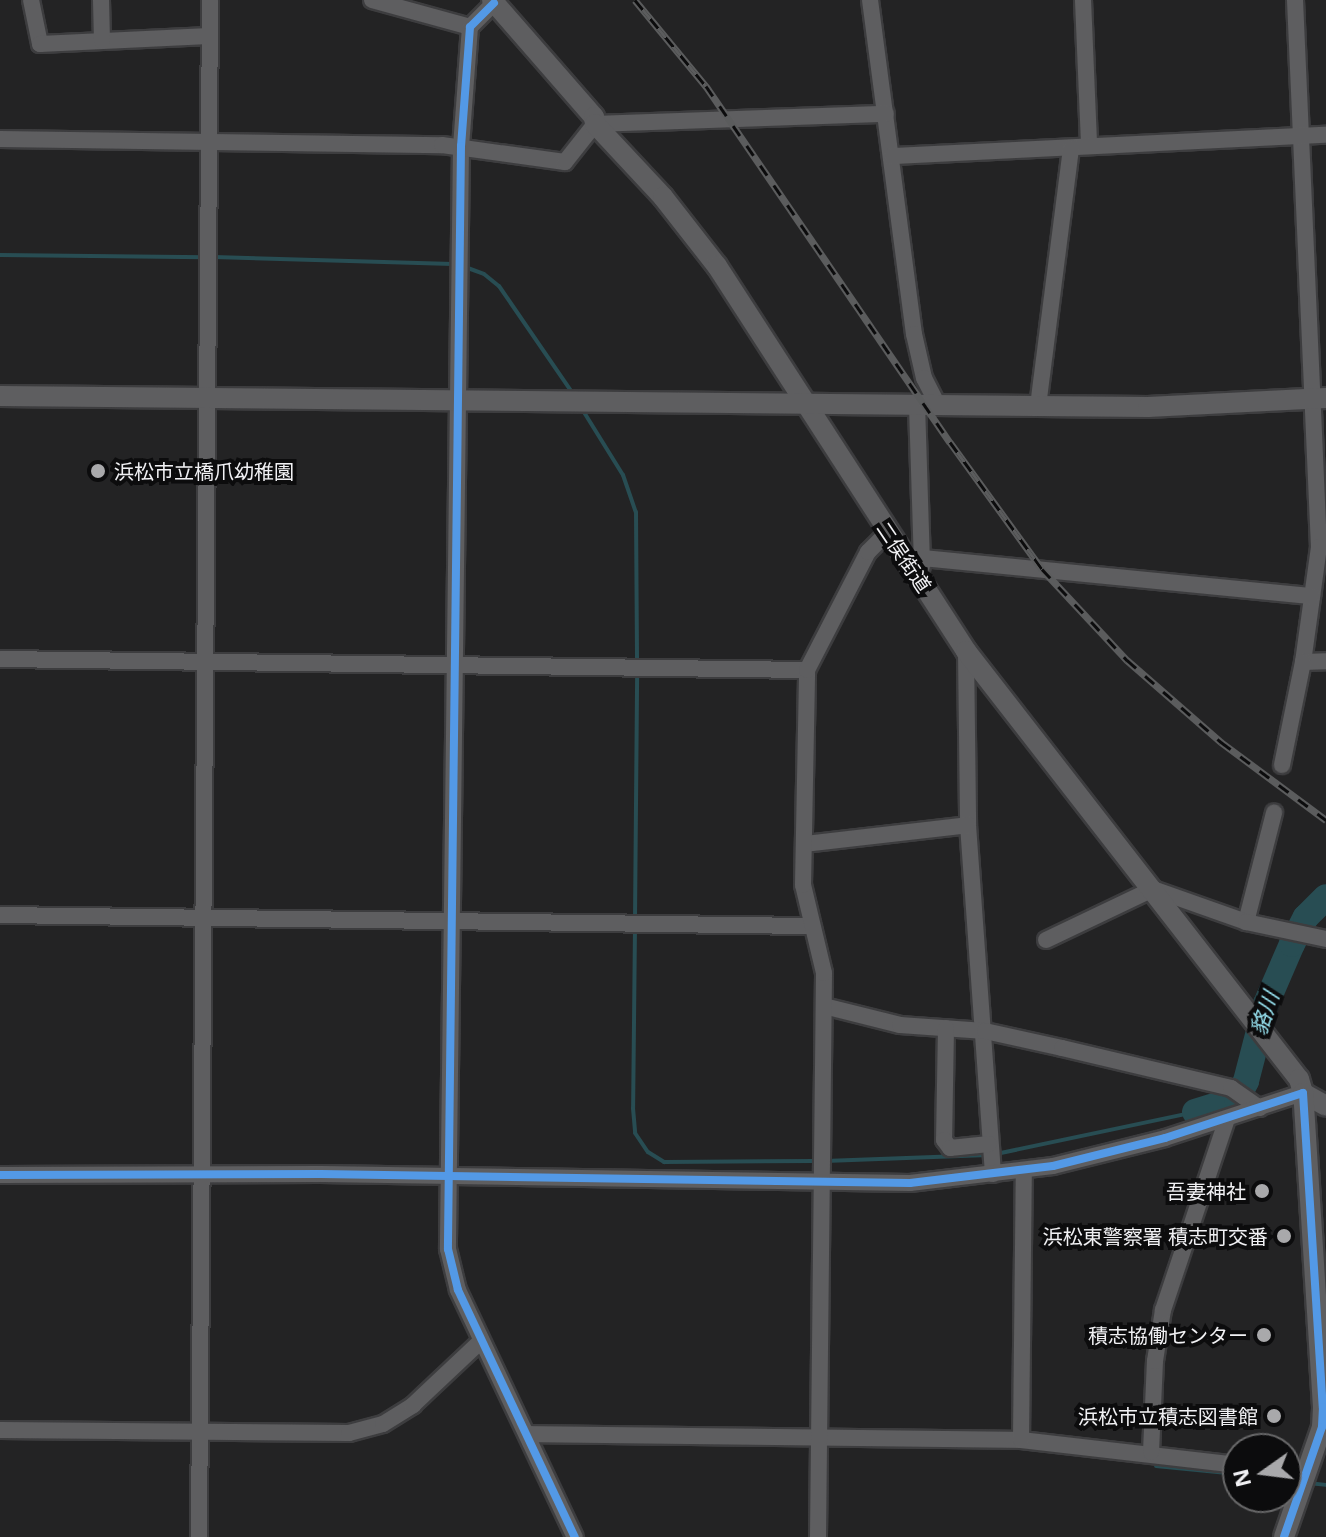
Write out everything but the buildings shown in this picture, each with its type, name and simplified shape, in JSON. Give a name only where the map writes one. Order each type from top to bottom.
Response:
[{"type":"street","points":[[31,0],[40,44],[209,36]]},
{"type":"street","points":[[101,0],[102,41]]},
{"type":"street","points":[[199,1537],[210,0]]},
{"type":"street","points":[[372,0],[470,27]]},
{"type":"street","points":[[870,0],[914,334],[924,378],[938,405]]},
{"type":"street","points":[[1083,0],[1089,146]]},
{"type":"street","points":[[1282,765],[1303,662],[1319,547],[1319,398],[1295,0]]},
{"type":"street","points":[[493,1],[470,27],[461,146],[448,1249],[458,1290],[575,1537]]},
{"type":"street","name":"二俣街道","points":[[493,1],[594,117],[595,124],[663,197],[717,266],[966,651],[1299,1079],[1303,1093],[1326,1106]]},
{"type":"street","points":[[0,139],[461,146],[565,162],[595,124],[886,114]]},
{"type":"street","points":[[892,156],[1326,135]]},
{"type":"street","points":[[1038,406],[1071,148]]},
{"type":"street","points":[[0,396],[458,403],[1148,407],[1319,398]]},
{"type":"street","points":[[917,405],[923,558],[920,580]]},
{"type":"street","points":[[818,1537],[824,973],[803,885],[807,670],[868,552],[887,533]]},
{"type":"street","points":[[923,558],[1312,596]]},
{"type":"street","points":[[966,651],[968,825],[985,1031],[991,1157]]},
{"type":"street","points":[[0,659],[807,670]]},
{"type":"street","points":[[1303,662],[1326,661]]},
{"type":"street","points":[[1246,922],[1274,813]]},
{"type":"street","points":[[805,844],[968,825]]},
{"type":"street","points":[[1046,940],[1153,889],[1246,922],[1326,939]]},
{"type":"street","points":[[0,915],[812,926]]},
{"type":"street","points":[[824,1006],[900,1025],[985,1031],[1231,1088],[1254,1104]]},
{"type":"street","points":[[946,1028],[944,1140],[950,1148],[991,1157],[1024,1170],[1165,1138],[1227,1119],[1254,1104],[1303,1093],[1319,1245],[1324,1422],[1302,1468]]},
{"type":"street","points":[[1151,1452],[1155,1361],[1163,1310],[1227,1119]]},
{"type":"street","points":[[0,1175],[822,1178],[910,1183],[991,1157]]},
{"type":"street","points":[[1021,1440],[1024,1170]]},
{"type":"street","points":[[0,1430],[349,1433],[383,1424],[413,1405],[481,1341]]},
{"type":"street","points":[[528,1434],[1021,1440],[1151,1452],[1222,1463]]},
{"type":"street","points":[[1284,1537],[1289,1513]]},
{"type":"waterway","points":[[0,255],[206,257]]},
{"type":"waterway","points":[[214,257],[453,264]]},
{"type":"waterway","points":[[465,267],[484,274],[499,286],[574,395]]},
{"type":"waterway","points":[[582,409],[623,475],[636,512],[637,663]]},
{"type":"waterway","points":[[635,919],[637,671]]},
{"type":"waterway","name":"貉川","points":[[1195,1112],[1237,1099],[1246,1081],[1266,1004],[1292,944],[1306,917],[1326,897]]},
{"type":"waterway","points":[[635,927],[633,1108],[635,1133],[648,1152],[664,1162],[816,1161]]},
{"type":"waterway","points":[[996,1154],[1195,1112]]},
{"type":"waterway","points":[[825,1161],[988,1155]]},
{"type":"waterway","points":[[1156,1466],[1222,1472]]},
{"type":"waterway","points":[[1308,1483],[1326,1485]]},
{"type":"railway","points":[[635,0],[706,86],[950,442],[1042,569],[1127,660],[1221,742],[1326,820]]},
{"type":"cycle path","points":[[494,3],[470,27],[461,146],[448,1249],[458,1290],[575,1537]]},
{"type":"cycle path","points":[[0,1175],[321,1174],[910,1183],[1053,1166],[1165,1138],[1303,1093],[1323,1407],[1322,1427],[1284,1537]]},
{"type":"place","name":"浜松市立橋爪幼稚園","points":[[98,471]]},
{"type":"place","name":"吾妻神社","points":[[1262,1191]]},
{"type":"place","name":"浜松東警察署 積志町交番","points":[[1284,1236]]},
{"type":"place","name":"積志協働センター","points":[[1264,1335]]},
{"type":"place","name":"浜松市立積志図書館","points":[[1274,1416]]}]
